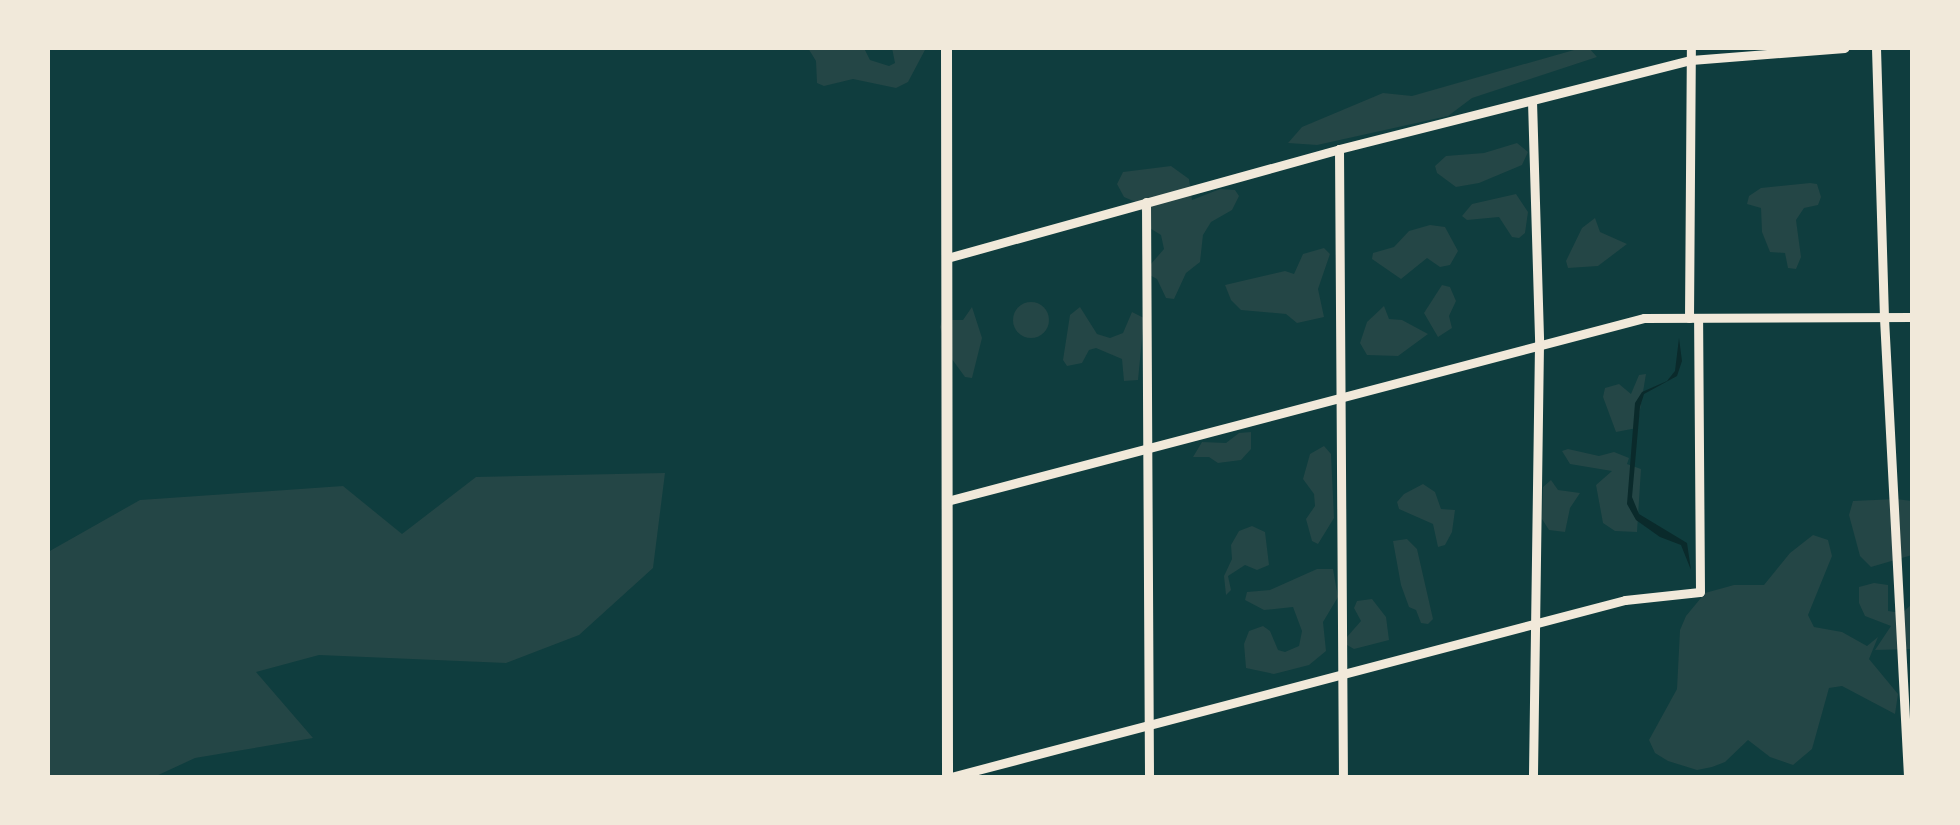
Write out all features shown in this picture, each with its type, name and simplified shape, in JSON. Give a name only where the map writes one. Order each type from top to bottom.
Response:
[{"type":"street","points":[[946,48],[947,778],[1625,600],[1700,592],[1691,48]]},
{"type":"street","points":[[947,258],[1338,149],[1691,60],[1846,48]]},
{"type":"street","points":[[1876,48],[1884,318],[1908,778]]},
{"type":"street","points":[[1532,101],[1540,344],[1532,624],[1533,778]]},
{"type":"street","points":[[1338,149],[1343,395],[1343,778]]},
{"type":"street","points":[[1146,202],[1150,778]]},
{"type":"street","points":[[947,501],[1644,318],[1912,317]]},
{"type":"shaded area","points":[[808,48],[864,48],[870,60],[889,66],[895,63],[892,48],[926,48],[908,82],[896,88],[853,79],[824,86],[817,83],[816,61]]},
{"type":"shaded area","points":[[1589,48],[1597,57],[1472,98],[1448,116],[1317,145],[1288,143],[1302,127],[1383,93],[1412,96]]},
{"type":"shaded area","points":[[1517,143],[1528,152],[1522,165],[1479,183],[1456,187],[1437,173],[1435,166],[1446,156],[1484,153]]},
{"type":"shaded area","points":[[1171,166],[1189,179],[1192,200],[1220,189],[1235,190],[1239,196],[1232,210],[1211,222],[1203,235],[1200,262],[1186,273],[1174,299],[1166,298],[1157,279],[1144,272],[1164,249],[1161,235],[1148,227],[1138,203],[1124,197],[1117,184],[1123,172]]},
{"type":"shaded area","points":[[1817,184],[1821,197],[1818,205],[1804,208],[1796,220],[1801,257],[1796,269],[1788,268],[1785,253],[1770,252],[1762,232],[1761,208],[1747,204],[1749,196],[1761,188]]},
{"type":"shaded area","points":[[1516,194],[1528,212],[1525,233],[1519,238],[1512,237],[1499,217],[1467,220],[1462,216],[1472,204]]},
{"type":"shaded area","points":[[1595,218],[1600,232],[1627,244],[1598,266],[1568,268],[1566,261],[1582,228]]},
{"type":"shaded area","points":[[1430,225],[1445,227],[1458,251],[1450,265],[1440,267],[1427,258],[1401,279],[1372,259],[1373,253],[1394,247],[1409,231]]},
{"type":"shaded area","points":[[1324,248],[1330,254],[1318,289],[1324,317],[1297,323],[1286,314],[1241,310],[1231,300],[1225,285],[1285,271],[1294,274],[1303,254]]},
{"type":"shaded area","points":[[1442,285],[1450,287],[1456,301],[1449,316],[1452,328],[1438,337],[1424,313]]},
{"type":"shaded area","points":[[1031,302],[1044,307],[1049,320],[1044,333],[1031,338],[1018,333],[1013,320],[1018,307]]},
{"type":"shaded area","points":[[1384,306],[1389,319],[1402,320],[1428,334],[1398,356],[1367,355],[1360,343],[1367,322]]},
{"type":"shaded area","points":[[972,307],[982,338],[972,378],[965,377],[949,355],[940,327],[942,320],[963,320]]},
{"type":"shaded area","points":[[1080,307],[1097,334],[1110,338],[1123,333],[1132,312],[1144,318],[1138,380],[1124,381],[1122,359],[1096,348],[1089,350],[1082,363],[1067,366],[1063,360],[1070,315]]},
{"type":"shaded area","points":[[1679,338],[1682,361],[1677,376],[1644,394],[1640,407],[1632,497],[1639,514],[1687,543],[1691,570],[1681,545],[1660,537],[1636,520],[1627,504],[1635,403],[1642,392],[1667,381],[1675,371]]},
{"type":"shaded area","points":[[1646,374],[1637,428],[1616,432],[1603,397],[1605,388],[1619,384],[1631,394],[1639,375]]},
{"type":"shaded area","points":[[1251,432],[1251,449],[1241,460],[1218,463],[1209,457],[1193,457],[1202,442],[1226,443],[1239,433]]},
{"type":"shaded area","points":[[1324,446],[1331,454],[1334,518],[1318,544],[1312,541],[1306,519],[1315,506],[1314,494],[1303,479],[1310,454]]},
{"type":"shaded area","points":[[1562,451],[1599,456],[1614,452],[1629,458],[1627,464],[1641,469],[1637,532],[1615,531],[1603,523],[1596,485],[1612,471],[1570,464]]},
{"type":"shaded area","points":[[665,473],[653,568],[579,635],[506,663],[319,655],[256,672],[313,738],[195,758],[154,777],[48,777],[48,552],[140,500],[343,486],[402,534],[476,477]]},
{"type":"shaded area","points":[[1551,480],[1558,490],[1580,493],[1570,508],[1565,532],[1549,530],[1542,519],[1543,487]]},
{"type":"shaded area","points":[[1423,484],[1435,492],[1441,509],[1455,510],[1452,532],[1445,545],[1438,547],[1433,524],[1399,509],[1397,502],[1404,494]]},
{"type":"shaded area","points":[[1853,501],[1912,501],[1912,555],[1871,567],[1860,556],[1849,515]]},
{"type":"shaded area","points":[[1252,526],[1265,532],[1269,565],[1257,570],[1245,565],[1228,576],[1231,590],[1226,595],[1224,576],[1232,559],[1231,545],[1239,531]]},
{"type":"shaded area","points":[[1813,535],[1828,540],[1832,556],[1808,615],[1814,627],[1842,632],[1867,646],[1878,637],[1869,659],[1898,694],[1895,714],[1842,686],[1829,688],[1812,749],[1793,765],[1770,757],[1748,740],[1725,762],[1697,770],[1655,753],[1649,740],[1677,689],[1680,630],[1686,616],[1705,593],[1734,585],[1764,585],[1790,553]]},
{"type":"shaded area","points":[[1407,539],[1417,549],[1433,619],[1428,624],[1421,623],[1416,610],[1409,607],[1401,585],[1393,541]]},
{"type":"shaded area","points":[[1317,569],[1333,569],[1338,597],[1323,622],[1326,651],[1309,665],[1274,674],[1246,668],[1244,644],[1249,631],[1263,626],[1270,631],[1278,650],[1285,652],[1299,646],[1302,631],[1293,607],[1264,610],[1245,600],[1247,592],[1270,590]]},
{"type":"shaded area","points":[[1888,585],[1888,611],[1902,613],[1912,604],[1912,649],[1875,650],[1891,626],[1865,616],[1859,603],[1859,587]]},
{"type":"shaded area","points":[[1372,599],[1386,617],[1389,640],[1354,649],[1347,645],[1346,638],[1361,621],[1354,608],[1357,601]]}]
